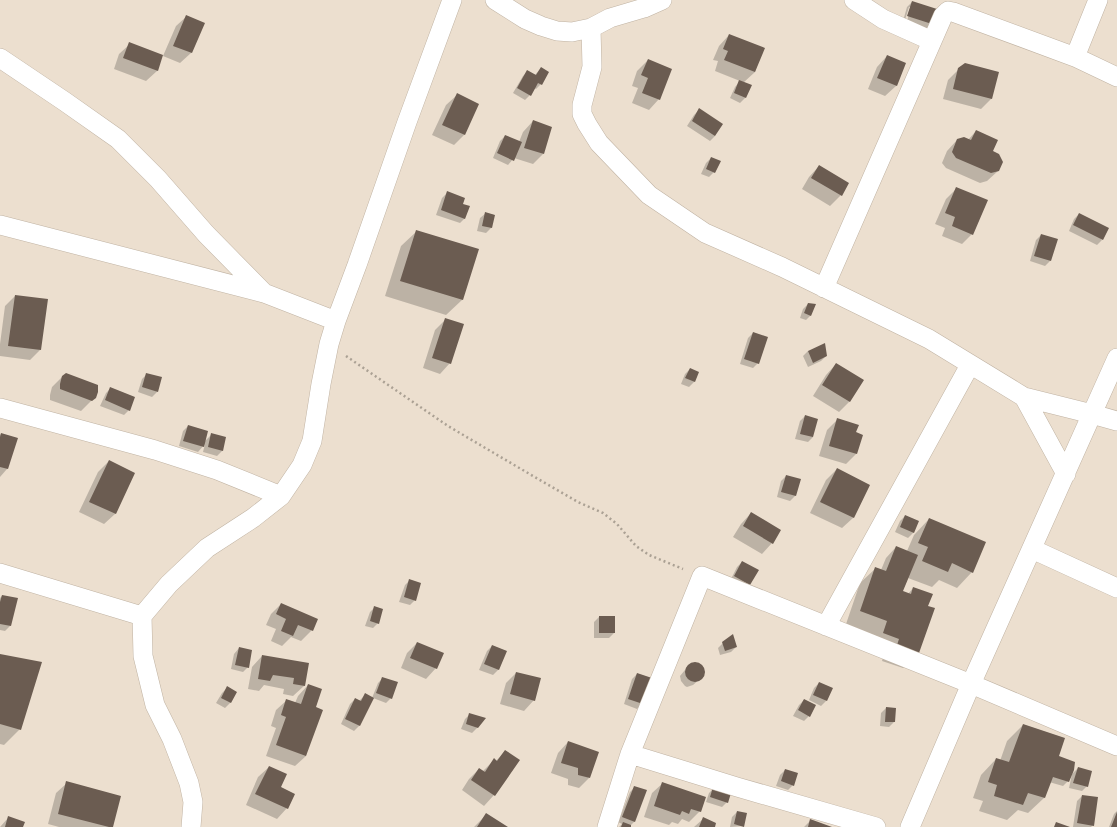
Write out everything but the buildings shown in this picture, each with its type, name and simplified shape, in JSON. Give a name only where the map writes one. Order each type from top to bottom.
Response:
[{"type":"street","points":[[191,827],[193,802],[189,783],[172,739],[155,705],[143,656],[142,616],[169,584],[207,548],[253,518],[281,496],[302,465],[312,441],[321,384],[336,321],[358,265],[407,122],[452,0]]},
{"type":"street","points":[[494,0],[525,19],[541,26],[557,31],[572,32],[591,28],[610,18],[644,8],[662,0]]},
{"type":"street","points":[[854,0],[884,20],[932,41]]},
{"type":"street","points":[[1075,57],[1098,0]]},
{"type":"street","points":[[824,288],[943,16],[948,11],[1075,57],[1117,77]]},
{"type":"street","points":[[591,28],[592,67],[582,105],[582,114],[599,144],[649,195],[705,233],[782,267],[929,339],[1024,398],[1117,421]]},
{"type":"street","points":[[0,58],[118,139],[158,179],[206,234],[264,294]]},
{"type":"street","points":[[0,224],[264,294],[336,321]]},
{"type":"street","points":[[910,827],[971,684],[1117,358]]},
{"type":"street","points":[[826,626],[970,364]]},
{"type":"street","points":[[1024,398],[1066,474]]},
{"type":"street","points":[[0,408],[155,450],[217,470],[281,496]]},
{"type":"street","points":[[1032,549],[1117,588]]},
{"type":"street","points":[[0,573],[142,616]]},
{"type":"street","points":[[607,827],[630,754],[702,576],[971,684],[1117,746]]},
{"type":"street","points":[[630,754],[876,827]]},
{"type":"path","points":[[330,344],[448,426],[571,498],[603,513],[618,524],[636,546],[649,555],[702,576]]}]
